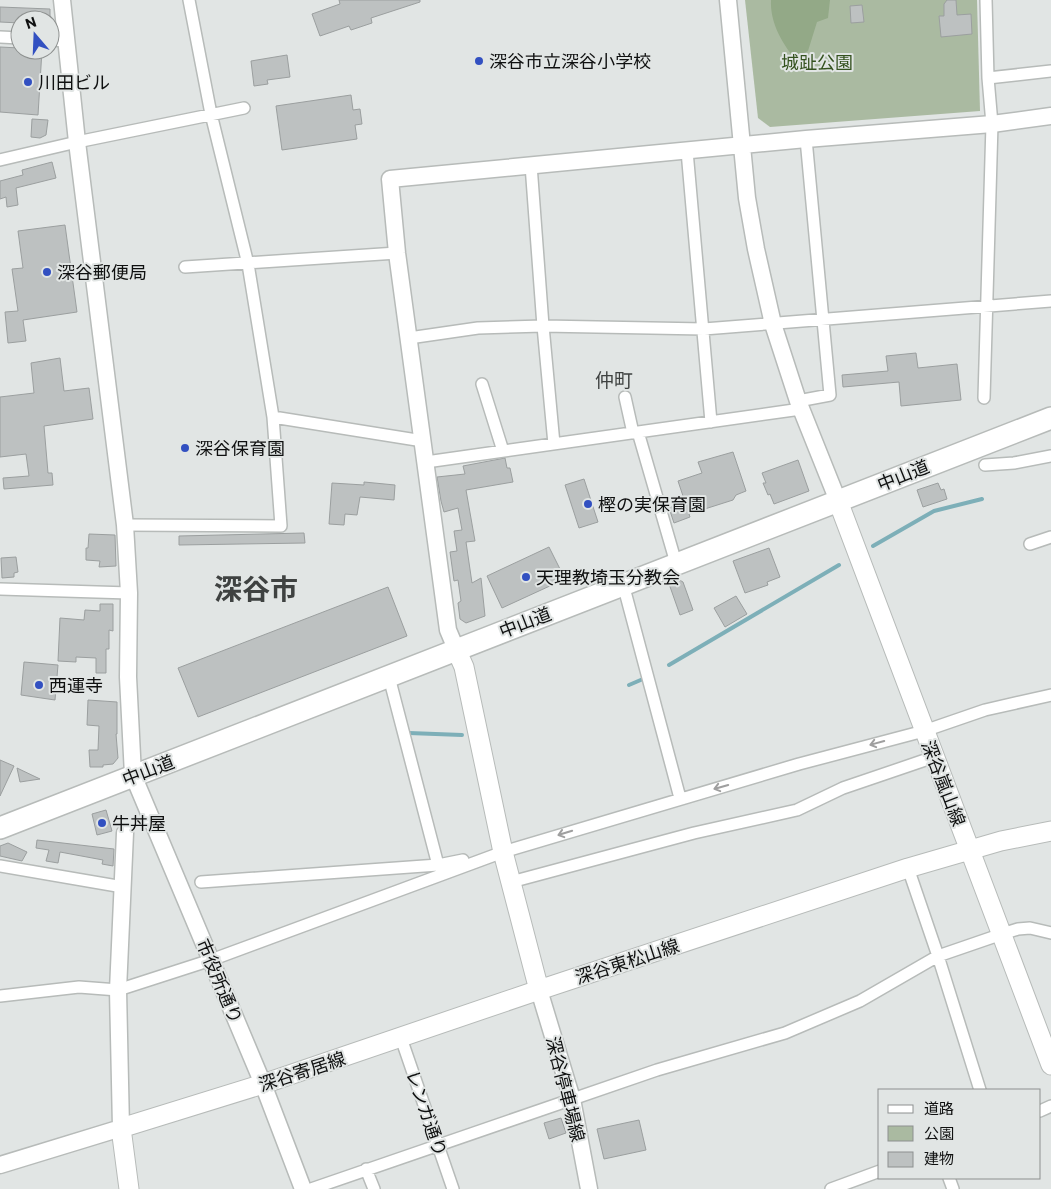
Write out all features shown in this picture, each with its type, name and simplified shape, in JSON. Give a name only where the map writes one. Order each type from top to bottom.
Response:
[{"type":"highway","name":"中山道","points":[[0,828],[1051,418]]},
{"type":"main road","name":"深谷嵐山線","points":[[838,501],[1051,1065]]},
{"type":"main road","points":[[456,649],[464,667],[503,852],[539,990]]},
{"type":"main road","name":"深谷東松山線","points":[[539,990],[908,868],[1001,841],[1051,831]]},
{"type":"main road","name":"深谷寄居線","points":[[121,1128],[262,1084],[539,990]]},
{"type":"main road","points":[[121,1128],[129,1189]]},
{"type":"street","name":"市役所通り","points":[[60,20],[62,0]]},
{"type":"street","points":[[125,526],[281,526],[273,417],[248,264],[211,114],[189,0]]},
{"type":"street","points":[[728,0],[747,198],[756,249],[774,324],[799,405],[838,501]]},
{"type":"street","points":[[984,398],[992,124],[988,78],[986,0]]},
{"type":"street","name":"市役所通り","points":[[60,52],[77,142],[125,526],[129,593],[128,677],[133,775],[262,1084],[303,1189]]},
{"type":"street","points":[[988,78],[1051,72]]},
{"type":"street","points":[[0,160],[77,142],[244,108]]},
{"type":"street","points":[[456,649],[448,630],[397,253],[390,179],[992,124],[1051,116]]},
{"type":"street","points":[[426,462],[711,422],[799,405],[830,395],[806,140]]},
{"type":"street","points":[[687,151],[711,422]]},
{"type":"street","points":[[531,165],[554,444]]},
{"type":"street","points":[[185,267],[397,253]]},
{"type":"street","points":[[409,338],[478,328],[543,326],[704,329],[1051,300]]},
{"type":"street","points":[[482,384],[503,452]]},
{"type":"street","points":[[625,397],[676,563]]},
{"type":"street","points":[[273,417],[423,441]]},
{"type":"street","points":[[985,465],[1014,463],[1051,456]]},
{"type":"street","points":[[1030,544],[1051,537]]},
{"type":"street","points":[[623,584],[680,798]]},
{"type":"street","points":[[0,589],[129,593]]},
{"type":"street","points":[[389,677],[438,865]]},
{"type":"street","points":[[0,996],[78,986],[118,990],[211,960],[503,852],[680,798],[924,731],[985,710],[1051,695]]},
{"type":"street","points":[[511,882],[694,833],[797,810],[843,788],[934,757]]},
{"type":"street","points":[[0,1165],[121,1128],[118,990],[125,833]]},
{"type":"street","points":[[201,882],[438,865],[503,852]]},
{"type":"street","points":[[0,866],[123,887]]},
{"type":"street","points":[[908,868],[980,1089]]},
{"type":"street","points":[[310,1189],[657,1070],[785,1033],[860,1001],[938,956],[1018,929],[1030,928],[1051,933]]},
{"type":"street","name":"深谷停車場線","points":[[539,990],[572,1098],[589,1189]]},
{"type":"street","name":"レンガ通り","points":[[401,1038],[453,1189]]},
{"type":"street","points":[[366,1169],[374,1189]]},
{"type":"street","points":[[831,1189],[878,1172]]},
{"type":"green space","name":"城趾公園","points":[[745,0],[977,0],[980,111],[770,127],[758,118]]},
{"type":"green space","points":[[771,0],[830,0],[828,18],[817,22],[808,51],[794,58],[789,52],[774,24]]},
{"type":"building","points":[[339,0],[420,0],[420,2],[371,18],[372,23],[351,30],[349,26],[320,36],[312,14],[340,4]]},
{"type":"building","points":[[947,0],[956,0],[957,15],[971,14],[972,34],[941,37],[939,16],[944,16],[944,4]]},
{"type":"building","points":[[862,5],[864,22],[851,23],[850,6]]},
{"type":"building","points":[[0,7],[50,9],[10,10],[10,22],[0,22]]},
{"type":"building","points":[[0,47],[10,48],[10,60],[41,60],[38,115],[0,112]]},
{"type":"building","points":[[287,55],[290,77],[267,80],[268,84],[254,86],[251,61]]},
{"type":"building","points":[[351,95],[353,110],[360,109],[362,124],[355,125],[357,139],[282,150],[276,106]]},
{"type":"building","points":[[32,119],[48,120],[46,135],[40,138],[31,137]]},
{"type":"building","points":[[52,162],[56,178],[16,188],[18,205],[7,207],[6,197],[0,199],[0,181],[23,175],[22,170]]},
{"type":"building","name":"深谷郵便局","points":[[65,225],[77,312],[23,320],[26,341],[8,343],[5,312],[18,311],[12,269],[23,268],[18,231]]},
{"type":"building","points":[[916,353],[918,368],[957,364],[961,400],[901,406],[899,382],[843,387],[842,375],[888,371],[886,356]]},
{"type":"building","points":[[60,358],[64,391],[89,388],[93,419],[44,426],[48,473],[52,473],[53,485],[4,489],[3,478],[29,476],[26,454],[0,457],[0,397],[34,393],[31,363]]},
{"type":"building","points":[[733,452],[746,491],[736,495],[733,500],[689,514],[690,517],[674,523],[669,508],[685,502],[678,481],[702,473],[698,462]]},
{"type":"building","points":[[505,458],[507,468],[510,468],[513,482],[466,490],[475,541],[466,542],[472,583],[481,578],[485,616],[466,623],[460,619],[458,603],[461,601],[458,580],[454,581],[450,552],[457,551],[454,531],[462,530],[458,508],[444,512],[437,477],[465,474],[463,466]]},
{"type":"building","points":[[798,460],[809,491],[774,504],[763,483],[766,483],[762,473]]},
{"type":"building","points":[[584,479],[598,522],[579,528],[565,485]]},
{"type":"building","points":[[364,482],[395,485],[394,500],[360,497],[357,515],[345,514],[344,525],[329,524],[332,483],[364,485]]},
{"type":"building","points":[[938,483],[941,490],[944,489],[947,499],[923,507],[917,490]]},
{"type":"building","points":[[304,533],[305,543],[179,545],[179,536]]},
{"type":"building","points":[[89,534],[115,535],[116,566],[99,567],[100,561],[86,560]]},
{"type":"building","name":"天理教埼玉分教会","points":[[549,547],[565,579],[502,608],[487,576]]},
{"type":"building","points":[[769,548],[780,577],[767,582],[768,585],[745,593],[733,561]]},
{"type":"building","points":[[16,557],[18,572],[14,573],[14,577],[2,578],[1,558]]},
{"type":"building","points":[[676,578],[683,582],[693,610],[680,615],[668,581]]},
{"type":"building","points":[[388,587],[407,636],[198,717],[178,668]]},
{"type":"building","points":[[736,596],[747,614],[725,627],[714,608]]},
{"type":"building","points":[[100,604],[113,604],[113,631],[109,630],[109,649],[106,649],[106,673],[96,673],[96,658],[76,657],[76,662],[58,661],[60,618],[84,620],[85,610],[100,611]]},
{"type":"building","name":"西運寺","points":[[24,662],[58,665],[55,700],[21,695]]},
{"type":"building","points":[[88,700],[117,702],[116,734],[118,758],[113,764],[103,765],[103,767],[90,767],[89,750],[98,750],[99,726],[87,725]]},
{"type":"building","points":[[0,760],[14,766],[0,796]]},
{"type":"building","points":[[17,768],[40,779],[20,782]]},
{"type":"building","name":"牛丼屋","points":[[106,810],[112,831],[97,835],[92,814]]},
{"type":"building","points":[[37,840],[114,849],[113,866],[102,864],[103,860],[60,852],[58,863],[46,861],[49,850],[36,848]]},
{"type":"building","points":[[8,843],[27,852],[22,861],[0,856],[0,846]]},
{"type":"building","points":[[561,1118],[566,1133],[549,1139],[544,1123]]},
{"type":"building","points":[[639,1120],[646,1150],[604,1159],[597,1129]]},
{"type":"waterway","points":[[873,546],[934,511],[982,499]]},
{"type":"waterway","points":[[669,665],[839,565]]},
{"type":"waterway","points":[[629,685],[643,679]]},
{"type":"waterway","points":[[409,733],[462,735]]},
{"type":"place","name":"深谷市立深谷小学校","points":[[479,61]]},
{"type":"place","name":"川田ビル","points":[[28,82]]},
{"type":"place","name":"深谷郵便局","points":[[47,272]]},
{"type":"place","name":"深谷保育園","points":[[185,448]]},
{"type":"place","name":"樫の実保育園","points":[[588,504]]},
{"type":"place","name":"天理教埼玉分教会","points":[[526,577]]},
{"type":"place","name":"西運寺","points":[[39,685]]},
{"type":"place","name":"牛丼屋","points":[[102,823]]},
{"type":"district","name":"仲町","points":[[614,379]]},
{"type":"district","name":"深谷市","points":[[256,588]]}]
